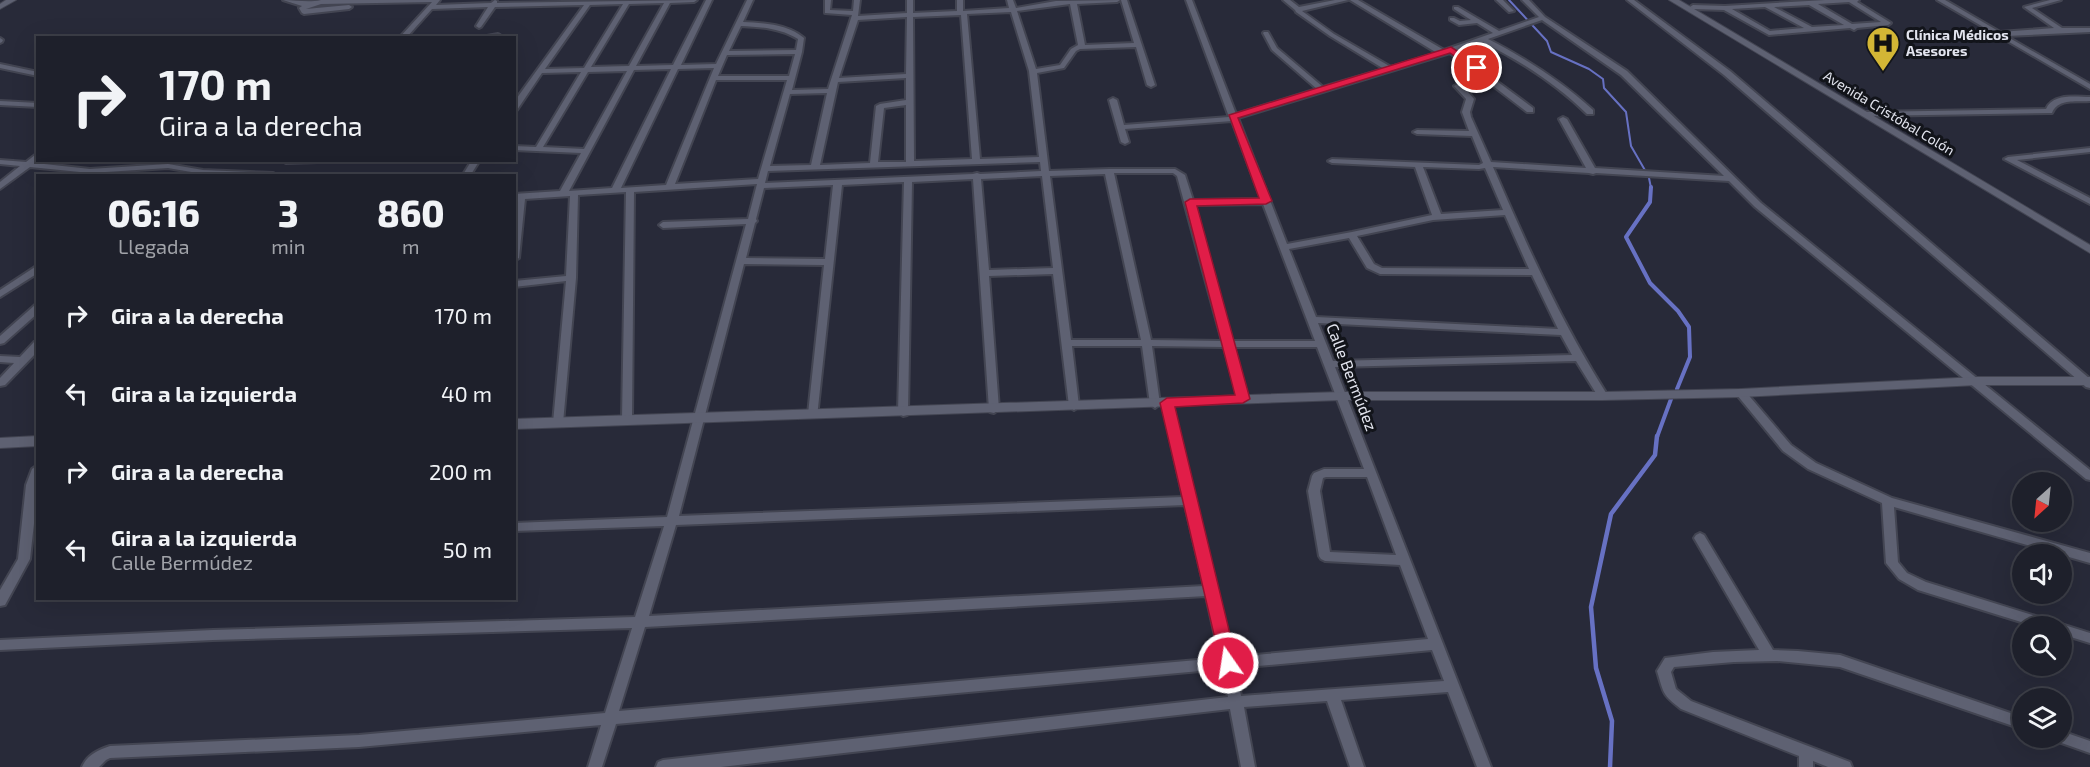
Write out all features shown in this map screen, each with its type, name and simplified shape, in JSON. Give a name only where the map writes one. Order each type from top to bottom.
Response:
[{"type":"street","points":[[0,7],[12,0]]},
{"type":"street","points":[[286,0],[308,5],[387,1],[434,3]]},
{"type":"street","points":[[308,5],[302,8],[304,12],[359,5],[694,0]]},
{"type":"street","points":[[615,190],[709,0]]},
{"type":"street","points":[[670,186],[718,66],[750,0]]},
{"type":"street","points":[[828,0],[828,12],[856,16],[910,16],[1014,10],[1055,2],[1117,0]]},
{"type":"street","points":[[815,167],[831,91],[856,16],[857,0]]},
{"type":"street","points":[[910,0],[910,164]]},
{"type":"street","points":[[960,0],[976,162]]},
{"type":"street","points":[[1010,0],[1033,70],[1074,406]]},
{"type":"street","points":[[1124,0],[1151,85]]},
{"type":"street","name":"Calle Bermúdez","points":[[1189,0],[1484,767]]},
{"type":"street","points":[[1286,0],[1332,35],[1390,69]]},
{"type":"street","points":[[1298,9],[1345,0]]},
{"type":"street","points":[[1353,0],[1443,53]]},
{"type":"street","points":[[1499,0],[1511,11]]},
{"type":"street","points":[[1525,0],[1534,21],[1624,73],[1758,205],[1977,381],[2090,476]]},
{"type":"street","points":[[1630,0],[1727,73],[2088,382]]},
{"type":"street","name":"Avenida Cristóbal Colón","points":[[1673,0],[1870,114],[2090,250]]},
{"type":"street","name":"Avenida Cristóbal Colón","points":[[1681,0],[2090,244]]},
{"type":"street","points":[[1722,8],[1766,33],[1854,28],[1888,23],[1850,0]]},
{"type":"street","points":[[1693,7],[1722,8],[1856,0]]},
{"type":"street","points":[[1940,0],[2090,87]]},
{"type":"street","points":[[2058,0],[2027,7],[2061,30]]},
{"type":"street","points":[[563,194],[668,1]]},
{"type":"street","points":[[538,149],[627,2]]},
{"type":"street","points":[[1073,2],[1082,47]]},
{"type":"street","points":[[404,36],[434,3]]},
{"type":"street","points":[[479,26],[495,3]]},
{"type":"street","points":[[516,105],[588,3]]},
{"type":"street","points":[[1811,3],[1854,28]]},
{"type":"street","points":[[1767,6],[1813,30]]},
{"type":"street","points":[[1456,8],[1498,33]]},
{"type":"street","points":[[1712,19],[1713,13],[1722,8]]},
{"type":"street","points":[[1452,19],[1460,23],[1477,21]]},
{"type":"street","points":[[1122,127],[1233,118],[1443,53],[1534,21]]},
{"type":"street","points":[[595,767],[672,520],[765,169],[799,52],[801,38],[796,34],[774,27],[738,24]]},
{"type":"street","points":[[2073,30],[2090,36]]},
{"type":"street","points":[[2000,34],[2090,30]]},
{"type":"street","points":[[1266,33],[1274,49],[1321,89]]},
{"type":"street","points":[[1482,39],[1534,65],[1565,88],[1590,112]]},
{"type":"street","points":[[1033,70],[1062,67],[1073,50],[1082,47],[1138,45]]},
{"type":"street","points":[[1451,50],[1530,110]]},
{"type":"street","points":[[724,53],[799,52]]},
{"type":"street","points":[[0,66],[36,74]]},
{"type":"street","points":[[540,72],[718,66]]},
{"type":"street","points":[[836,80],[910,76]]},
{"type":"street","points":[[713,78],[791,78]]},
{"type":"street","points":[[1458,86],[1470,99],[1466,112],[1563,332],[1603,396]]},
{"type":"street","points":[[788,92],[831,91]]},
{"type":"street","points":[[1870,114],[2049,111],[2053,103],[2060,100],[2090,99]]},
{"type":"street","points":[[1113,100],[1125,142]]},
{"type":"street","points":[[874,165],[880,106],[909,102]]},
{"type":"street","points":[[0,104],[36,105]]},
{"type":"street","points":[[1563,119],[1593,172]]},
{"type":"street","points":[[1417,132],[1475,134]]},
{"type":"street","points":[[516,148],[586,151]]},
{"type":"street","points":[[2090,150],[2008,159],[2090,201]]},
{"type":"street","points":[[0,186],[36,159]]},
{"type":"street","points":[[765,169],[1043,159]]},
{"type":"street","points":[[1332,161],[1479,167],[1489,164],[1732,179]]},
{"type":"street","points":[[0,162],[90,171],[168,166],[188,170],[256,174]]},
{"type":"street","points":[[274,174],[285,162]]},
{"type":"street","points":[[1418,164],[1437,216]]},
{"type":"street","points":[[122,174],[129,168]]},
{"type":"street","points":[[182,174],[188,170]]},
{"type":"street","points":[[1109,171],[1161,404],[1191,501],[1228,663],[1248,767]]},
{"type":"street","points":[[516,228],[518,197],[670,186],[1109,171],[1175,171],[1181,176],[1190,202],[1243,399]]},
{"type":"street","points":[[977,176],[994,409]]},
{"type":"street","points":[[903,412],[909,178]]},
{"type":"street","points":[[813,414],[838,182]]},
{"type":"street","points":[[627,419],[630,190]]},
{"type":"street","points":[[558,423],[572,278],[574,193]]},
{"type":"street","points":[[1190,202],[1266,201]]},
{"type":"street","points":[[1283,247],[1352,235],[1437,216],[1509,212]]},
{"type":"street","points":[[663,225],[753,221]]},
{"type":"street","points":[[1352,235],[1370,266],[1380,271],[1536,272]]},
{"type":"street","points":[[741,261],[829,262]]},
{"type":"street","points":[[0,294],[36,269]]},
{"type":"street","points":[[983,273],[1057,271]]},
{"type":"street","points":[[516,284],[572,278]]},
{"type":"street","points":[[0,341],[36,310]]},
{"type":"street","points":[[1312,320],[1563,332]]},
{"type":"street","points":[[1066,343],[1322,344]]},
{"type":"street","points":[[1,383],[36,347]]},
{"type":"street","points":[[1330,364],[1577,357]]},
{"type":"street","points":[[0,360],[23,360]]},
{"type":"street","points":[[516,424],[1161,404],[1342,396],[1603,396],[1741,393],[1977,381],[2088,382]]},
{"type":"street","points":[[1741,393],[1787,448],[1812,466],[1888,501],[2090,558]]},
{"type":"street","points":[[0,443],[36,441]]},
{"type":"street","points":[[1371,473],[1324,473],[1318,476],[1314,491],[1325,556],[1336,559],[1403,560]]},
{"type":"street","points":[[0,601],[24,559],[32,485],[36,474]]},
{"type":"street","points":[[516,527],[1191,501]]},
{"type":"street","points":[[1888,501],[1892,563],[1903,576],[1922,586],[2019,616]]},
{"type":"street","points":[[1700,538],[1769,655]]},
{"type":"street","points":[[0,645],[213,635],[640,622],[1211,591]]},
{"type":"street","points":[[2072,632],[2090,638]]},
{"type":"street","points":[[89,767],[101,755],[110,752],[359,741],[1435,644]]},
{"type":"street","points":[[1845,767],[1806,760],[1686,705],[1670,692],[1665,682],[1664,671],[1670,662],[1769,655],[1840,661],[2012,720]]},
{"type":"street","points":[[663,767],[1236,702],[1452,686]]},
{"type":"street","points":[[1332,695],[1357,767]]},
{"type":"street","points":[[2072,741],[2090,747]]},
{"type":"waterway","points":[[1509,0],[1547,41],[1551,52],[1589,69],[1603,79],[1604,88],[1626,112],[1631,146],[1646,172]]},
{"type":"waterway","points":[[1649,178],[1651,188]]},
{"type":"waterway","points":[[1651,188],[1650,202],[1626,237],[1650,283],[1678,311],[1689,327],[1690,357],[1677,389]]},
{"type":"waterway","points":[[1657,437],[1671,399]]},
{"type":"waterway","points":[[1610,767],[1612,721],[1596,668],[1591,607],[1611,514],[1655,455],[1657,436]]},
{"type":"place","name":"Clínica Médicos Asesores","points":[[1883,72]]},
{"type":"route","points":[[1228,663],[1167,403],[1243,399],[1190,202],[1266,201],[1233,117],[1451,50],[1477,68]]}]
